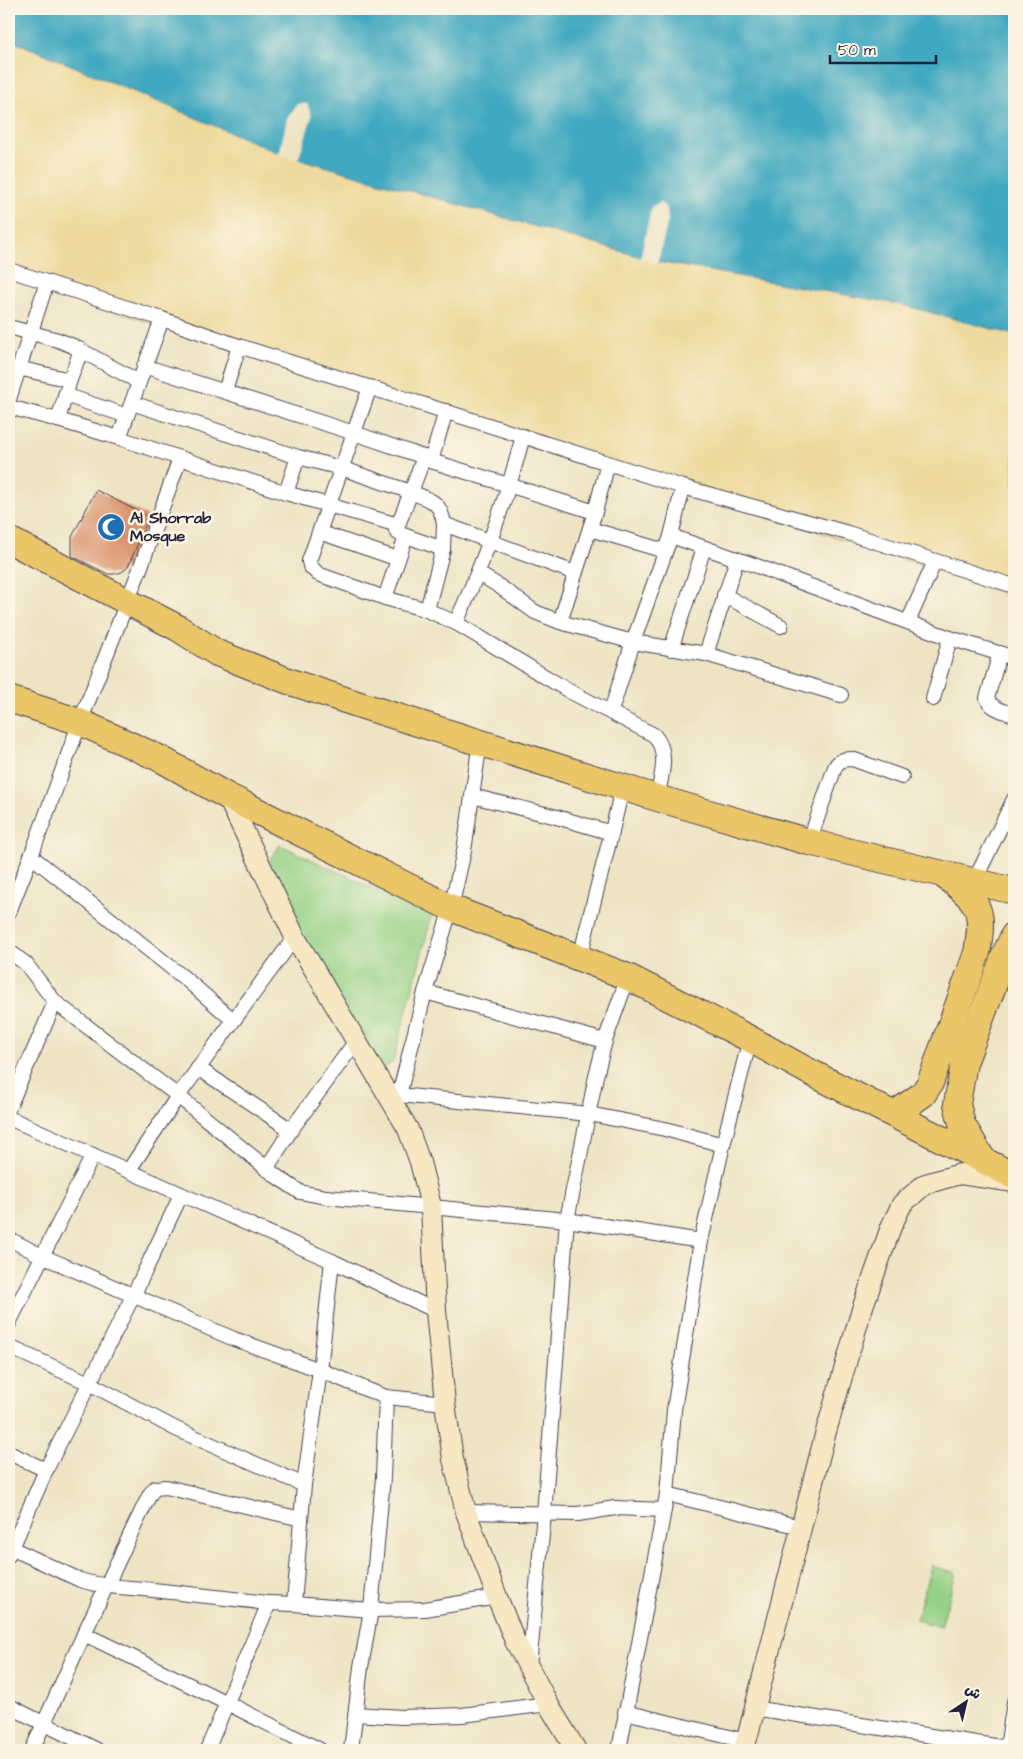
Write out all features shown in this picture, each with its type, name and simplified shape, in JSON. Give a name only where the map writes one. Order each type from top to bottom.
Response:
[{"type":"highway","points":[[9,540],[127,600],[178,628],[217,653],[291,682],[622,788],[809,842],[1014,891]]},
{"type":"highway","points":[[9,699],[80,722],[161,759],[227,796],[451,908],[628,977],[750,1038],[806,1070],[1014,1176]]},
{"type":"highway","points":[[895,1114],[923,1094],[930,1083],[977,954],[980,913],[968,893],[939,872]]},
{"type":"highway","points":[[983,1160],[962,1124],[956,1104],[964,1063],[997,973],[1014,935]]},
{"type":"street","points":[[9,270],[239,346],[683,487],[848,533],[1014,586]]},
{"type":"street","points":[[9,399],[14,374],[47,282]]},
{"type":"street","points":[[119,438],[162,319]]},
{"type":"street","points":[[9,327],[58,340],[81,350],[139,382]]},
{"type":"street","points":[[225,391],[239,346]]},
{"type":"street","points":[[58,420],[81,350]]},
{"type":"street","points":[[144,366],[595,512]]},
{"type":"street","points":[[14,374],[70,380]]},
{"type":"street","points":[[370,387],[309,561],[313,571],[385,598],[427,610],[456,623],[561,686],[654,735],[661,743],[664,752],[657,798]]},
{"type":"street","points":[[65,395],[130,409],[341,468],[410,492],[438,506],[442,511],[444,524],[442,549],[427,610]]},
{"type":"street","points":[[9,407],[119,438],[286,492],[398,525]]},
{"type":"street","points":[[442,549],[396,531],[410,492],[427,459],[446,411]]},
{"type":"street","points":[[456,623],[491,542],[511,485],[523,436]]},
{"type":"street","points":[[286,492],[298,457]]},
{"type":"street","points":[[9,912],[140,569],[180,458]]},
{"type":"street","points":[[560,622],[590,529],[608,463]]},
{"type":"street","points":[[611,711],[633,642],[671,536],[683,487]]},
{"type":"street","points":[[444,524],[575,573]]},
{"type":"street","points":[[590,529],[665,551]]},
{"type":"street","points":[[319,532],[398,559]]},
{"type":"street","points":[[385,598],[406,536]]},
{"type":"street","points":[[671,536],[950,638],[1014,658]]},
{"type":"street","points":[[670,649],[704,548]]},
{"type":"street","points":[[706,654],[737,559]]},
{"type":"street","points":[[908,622],[935,561]]},
{"type":"street","points":[[478,574],[499,586],[535,612],[560,622],[633,642],[706,654],[841,695]]},
{"type":"street","points":[[724,595],[781,626]]},
{"type":"street","points":[[933,698],[950,638]]},
{"type":"street","points":[[1000,653],[987,698],[994,708],[1014,715]]},
{"type":"street","points":[[394,1095],[451,908],[464,852],[480,742]]},
{"type":"street","points":[[809,842],[834,767],[838,762],[852,759],[902,777]]},
{"type":"street","points":[[580,959],[622,788]]},
{"type":"street","points":[[227,796],[295,937],[356,1041],[394,1095],[408,1129],[420,1162],[431,1206],[436,1311],[445,1403],[453,1459],[466,1512],[515,1641],[548,1704],[576,1750]]},
{"type":"street","points":[[472,796],[612,833]]},
{"type":"street","points":[[974,882],[1014,800]]},
{"type":"street","points":[[31,856],[188,981],[233,1020]]},
{"type":"street","points":[[129,1170],[178,1096],[295,937]]},
{"type":"street","points":[[9,951],[26,964],[55,1002],[178,1096],[266,1169],[295,1189],[306,1194],[567,1220],[701,1241]]},
{"type":"street","points":[[529,1667],[544,1514],[567,1220],[605,1041],[628,977]]},
{"type":"street","points":[[425,992],[605,1041]]},
{"type":"street","points":[[9,1108],[55,1002]]},
{"type":"street","points":[[619,1750],[667,1494],[678,1387],[701,1241],[750,1038]]},
{"type":"street","points":[[266,1169],[291,1130],[356,1041]]},
{"type":"street","points":[[198,1068],[291,1130]]},
{"type":"street","points":[[394,1095],[589,1114],[664,1129],[723,1145]]},
{"type":"street","points":[[9,1118],[332,1261],[436,1311]]},
{"type":"street","points":[[9,1323],[93,1155]]},
{"type":"street","points":[[625,1712],[745,1746],[800,1527],[861,1312],[891,1227],[902,1204],[924,1184],[960,1174],[1014,1182]]},
{"type":"street","points":[[182,1195],[46,1470],[10,1550],[80,1580],[106,1587],[152,1590],[269,1603],[371,1610],[433,1609],[497,1597]]},
{"type":"street","points":[[9,1239],[42,1256],[134,1294],[234,1339],[320,1370],[386,1397],[445,1403]]},
{"type":"street","points":[[294,1604],[304,1485],[320,1370],[332,1261]]},
{"type":"street","points":[[9,1347],[89,1384],[176,1429],[304,1485]]},
{"type":"street","points":[[351,1750],[361,1667],[371,1610],[383,1478],[386,1397]]},
{"type":"street","points":[[9,1453],[46,1470]]},
{"type":"street","points":[[32,1750],[150,1494],[157,1487],[301,1519]]},
{"type":"street","points":[[667,1494],[800,1527]]},
{"type":"street","points":[[466,1512],[578,1514],[615,1508],[664,1510]]},
{"type":"street","points":[[207,1750],[269,1603]]},
{"type":"street","points":[[84,1634],[320,1750]]},
{"type":"street","points":[[754,1708],[966,1746],[1011,1749],[1014,1702]]},
{"type":"street","points":[[356,1714],[402,1717],[455,1715],[548,1704]]},
{"type":"street","points":[[9,1706],[97,1750]]},
{"type":"green space","points":[[280,845],[432,915],[393,1062],[378,1071],[262,871]]},
{"type":"green space","points":[[931,1566],[956,1573],[941,1627],[916,1620]]},
{"type":"sand","points":[[9,9],[1014,266],[1014,596],[802,526],[9,278]]},
{"type":"water","points":[[9,9],[1014,9],[1014,335],[903,305],[658,262],[279,153],[9,40]]},
{"type":"pier","points":[[297,104],[307,104],[312,116],[298,160],[279,155],[287,119]]},
{"type":"pier","points":[[661,203],[667,209],[668,220],[657,265],[640,259],[652,206]]},
{"type":"building","name":"Al Shorrab Mosque","points":[[96,490],[149,517],[128,567],[122,572],[108,574],[72,556],[72,537]]},
{"type":"place","name":"Al Shorrab Mosque","points":[[111,527]]}]
